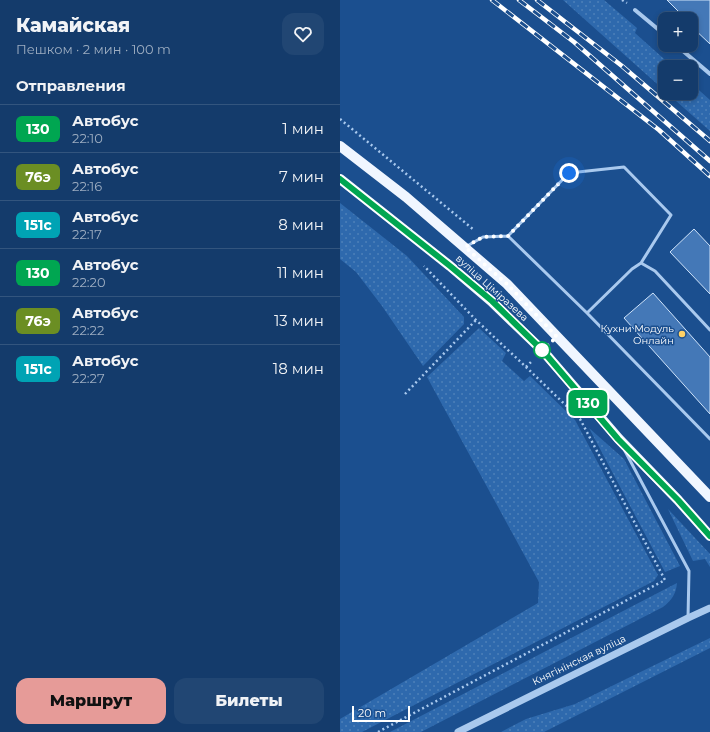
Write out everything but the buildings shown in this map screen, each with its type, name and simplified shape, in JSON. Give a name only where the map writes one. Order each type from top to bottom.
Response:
[{"type":"main road","name":"вуліца Ціміразева","points":[[340,146],[406,197],[507,284],[710,497]]},
{"type":"main road","name":"вуліца Ціміразева","points":[[340,179],[492,301],[543,351],[618,439],[678,500],[710,536]]},
{"type":"street","points":[[635,10],[658,29]]},
{"type":"street","points":[[684,52],[710,74]]},
{"type":"street","name":"Княгінінская вуліца","points":[[458,732],[710,608]]},
{"type":"lane","points":[[465,247],[483,237],[508,236],[569,173],[624,167],[671,215],[641,263],[632,269],[587,313]]},
{"type":"lane","points":[[340,185],[351,188]]},
{"type":"lane","points":[[508,236],[587,313],[710,439]]},
{"type":"lane","points":[[641,263],[655,271],[710,330]]},
{"type":"lane","points":[[618,439],[688,571],[688,618]]},
{"type":"path","points":[[340,119],[483,237]]},
{"type":"path","points":[[378,732],[665,580],[580,419],[476,320],[404,394]]},
{"type":"shaded area","points":[[563,0],[604,0],[637,28],[635,33],[665,60],[658,60],[658,85]]},
{"type":"shaded area","points":[[698,89],[710,100],[710,131],[675,100],[698,100]]},
{"type":"shaded area","points":[[340,203],[407,256],[464,317],[464,324],[423,366],[382,306],[356,272],[340,259]]},
{"type":"shaded area","points":[[479,328],[506,353],[502,361],[524,381],[530,376],[575,420],[658,575],[654,581],[362,732],[340,732],[340,719],[538,603],[539,582],[427,377]]},
{"type":"shaded area","points":[[589,428],[624,459],[680,566],[665,572]]},
{"type":"shaded area","points":[[668,509],[710,554],[710,567],[705,559],[693,561]]},
{"type":"shaded area","points":[[677,583],[673,596],[663,607],[421,732],[390,732]]},
{"type":"shaded area","points":[[710,638],[710,648],[544,732],[501,732],[526,719],[575,704]]},
{"type":"railway","points":[[492,0],[659,130],[710,176]]},
{"type":"railway","points":[[519,0],[574,42],[710,161]]},
{"type":"railway","points":[[537,0],[622,66],[710,141]]},
{"type":"bus line","name":"130","points":[[340,179],[492,301],[543,351],[618,439],[678,500],[710,536]]},
{"type":"place","name":"Кухни Модуль Онлайн","points":[[682,334]]},
{"type":"route","points":[[542,350],[557,337],[507,284],[465,247],[483,237],[508,236],[569,173]]}]
